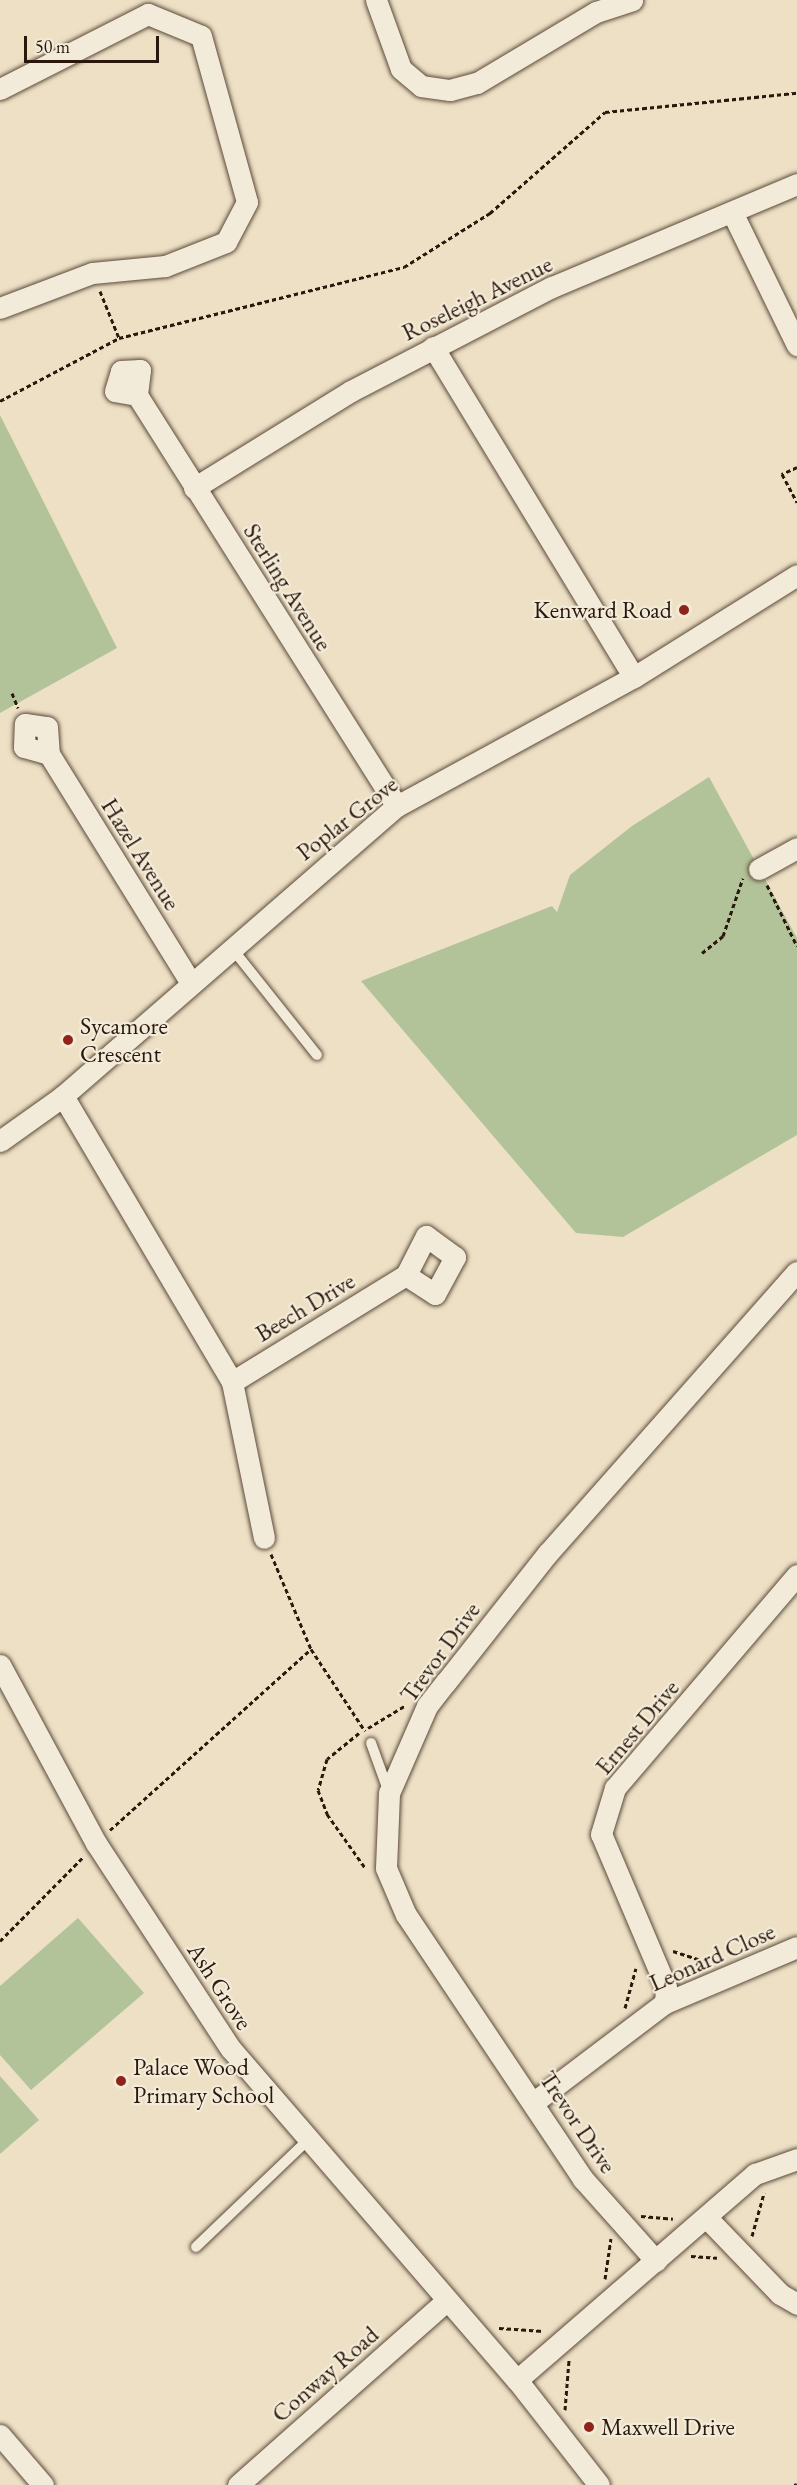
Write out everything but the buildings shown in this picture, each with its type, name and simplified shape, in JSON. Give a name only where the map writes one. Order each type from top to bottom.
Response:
[{"type":"street","points":[[376,0],[400,69],[421,86],[450,90],[477,83],[596,12],[632,0]]},
{"type":"street","points":[[0,89],[148,14],[201,36],[248,202],[226,242],[165,266],[92,273],[0,308]]},
{"type":"street","name":"Roseleigh Avenue","points":[[194,488],[351,391],[552,287],[733,214],[797,184]]},
{"type":"street","points":[[733,214],[797,345]]},
{"type":"street","points":[[433,347],[634,677]]},
{"type":"street","name":"Sterling Avenue","points":[[137,394],[194,488],[397,806]]},
{"type":"street","name":"Poplar Grove","points":[[0,1141],[63,1096],[190,981],[397,806],[634,677],[797,575]]},
{"type":"street","name":"Hazel Avenue","points":[[49,754],[190,981]]},
{"type":"street","points":[[759,869],[797,848]]},
{"type":"street","points":[[63,1096],[232,1382],[264,1538]]},
{"type":"street","name":"Trevor Drive","points":[[659,2258],[614,2214],[583,2179],[534,2102],[406,1915],[386,1868],[389,1793],[427,1706],[548,1553],[797,1272]]},
{"type":"street","name":"Beech Drive","points":[[232,1382],[406,1275]]},
{"type":"street","name":"Ernest Drive","points":[[665,2003],[666,1988],[644,1942],[601,1834],[615,1788],[797,1575]]},
{"type":"street","name":"Ash Grove","points":[[0,1665],[96,1843],[231,2049],[446,2301],[517,2380],[599,2485]]},
{"type":"street","name":"Leonard Close","points":[[534,2102],[665,2003],[797,1947]]},
{"type":"street","points":[[517,2380],[755,2174],[797,2159]]},
{"type":"street","points":[[703,2219],[797,2304]]},
{"type":"street","name":"Conway Road","points":[[238,2485],[446,2301]]},
{"type":"street","points":[[0,2435],[43,2485]]},
{"type":"lane","points":[[231,946],[317,1055]]},
{"type":"lane","points":[[371,1743],[389,1793]]},
{"type":"lane","points":[[196,2247],[308,2140]]},
{"type":"path","points":[[0,401],[119,338],[404,267],[490,213],[605,112],[797,93]]},
{"type":"path","points":[[92,273],[119,338]]},
{"type":"path","points":[[797,467],[782,474],[797,501]]},
{"type":"path","points":[[702,953],[723,936],[738,880],[759,869],[797,946]]},
{"type":"path","points":[[264,1538],[311,1649],[371,1743]]},
{"type":"path","points":[[0,1941],[96,1843],[311,1649]]},
{"type":"path","points":[[369,1873],[327,1814],[318,1790],[327,1759],[364,1730],[415,1700]]},
{"type":"path","points":[[616,2038],[644,1942],[737,1972]]},
{"type":"path","points":[[659,2258],[745,2259],[771,2168]]},
{"type":"path","points":[[601,2308],[614,2214],[703,2219]]},
{"type":"path","points":[[468,2325],[571,2333],[563,2439]]},
{"type":"green space","points":[[0,415],[117,648],[0,713]]},
{"type":"green space","points":[[709,777],[797,938],[797,1135],[623,1237],[576,1233],[361,981],[552,906],[557,912],[570,875],[632,826]]},
{"type":"green space","points":[[78,1918],[144,1993],[31,2090],[0,2055],[0,1986]]},
{"type":"green space","points":[[0,2076],[39,2120],[0,2154]]},
{"type":"place","name":"Kenward Road","points":[[684,610]]},
{"type":"place","name":"Sycamore Crescent","points":[[68,1040]]},
{"type":"place","name":"Palace Wood Primary School","points":[[121,2081]]},
{"type":"place","name":"Maxwell Drive","points":[[589,2427]]}]
